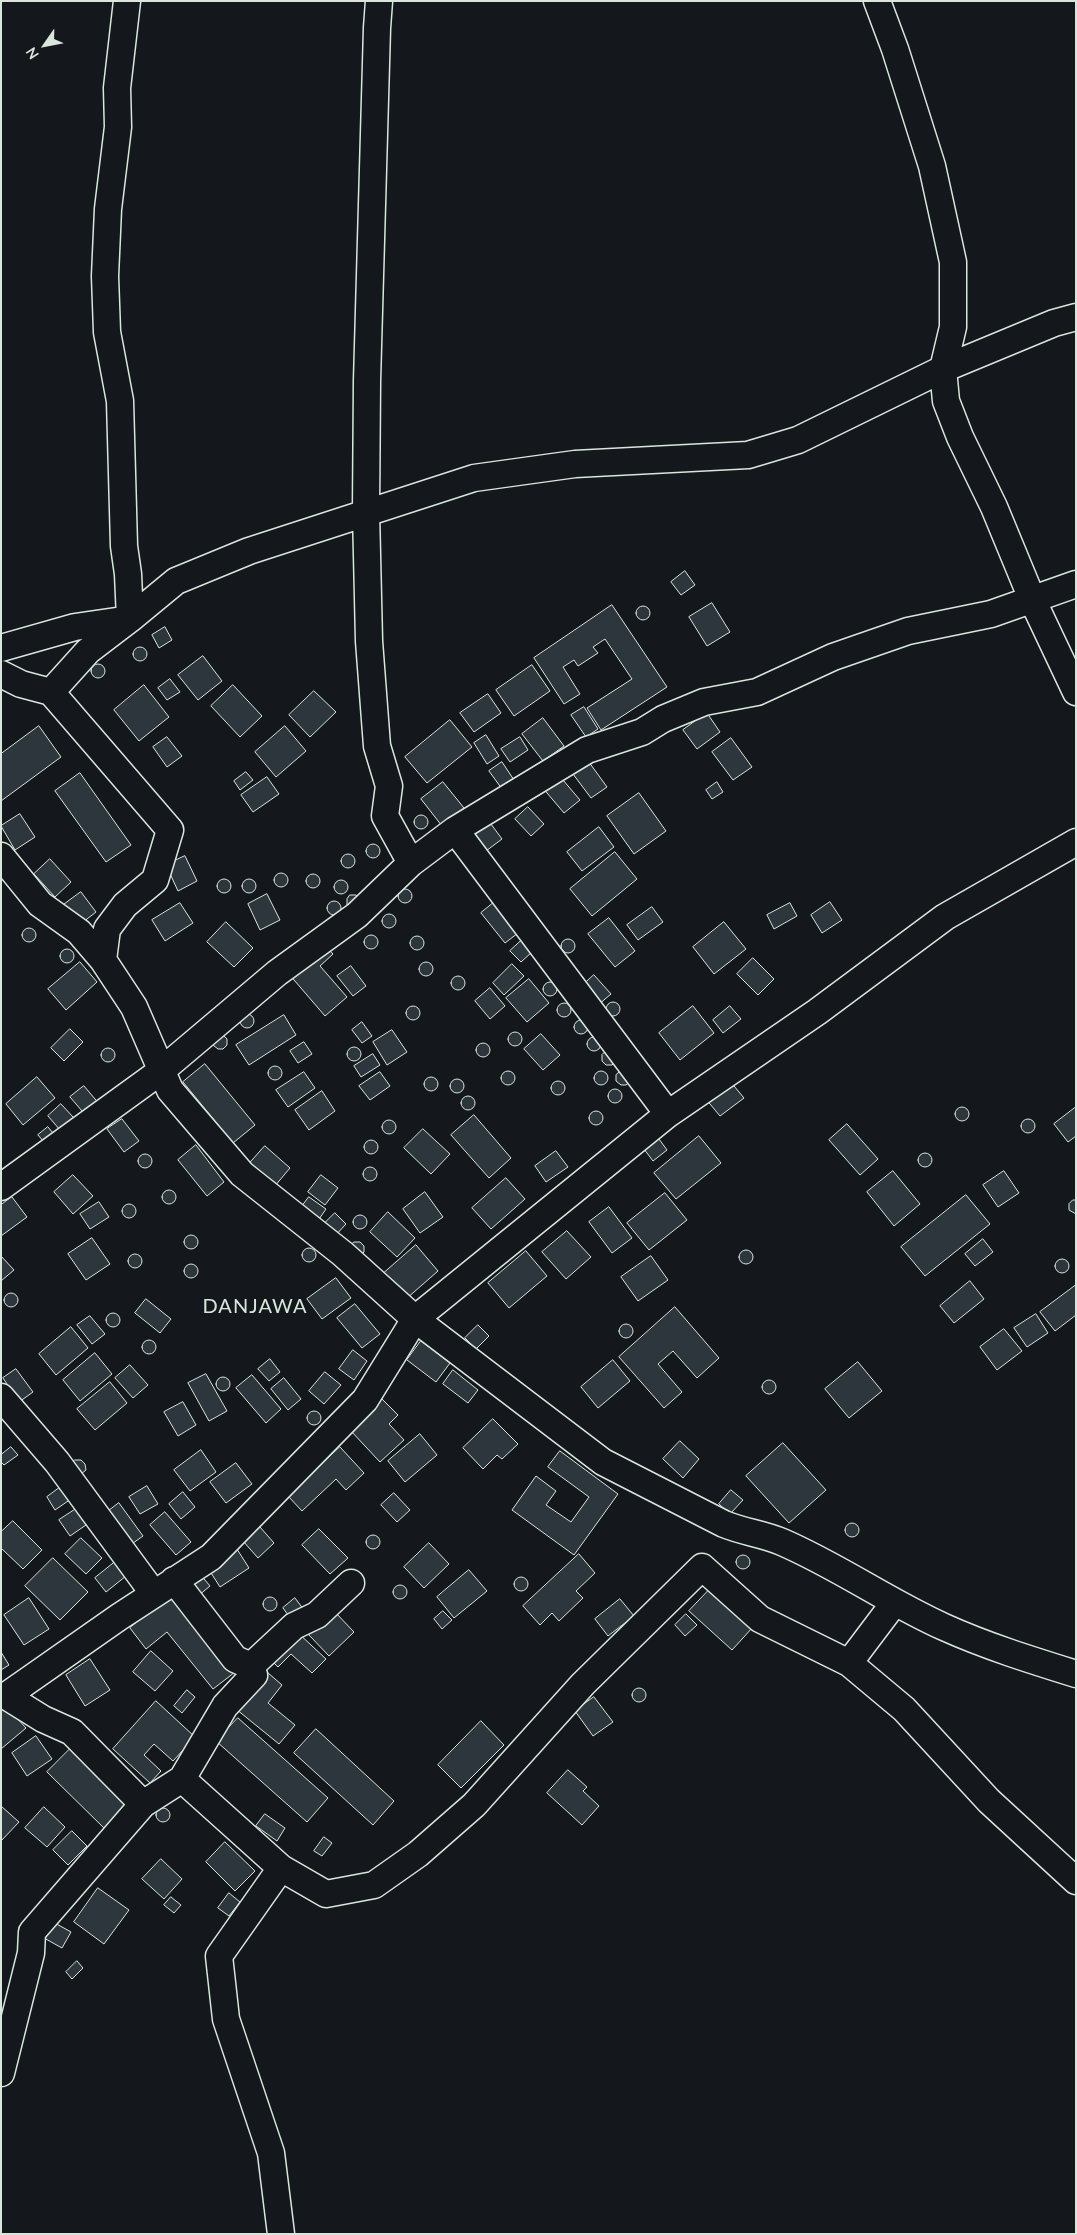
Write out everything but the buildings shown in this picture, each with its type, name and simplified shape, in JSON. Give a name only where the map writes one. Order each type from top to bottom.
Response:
[{"type":"street","points":[[127,1],[117,88],[118,127],[108,209],[105,276],[107,332],[120,401],[124,546],[128,574],[130,620]]},
{"type":"street","points":[[379,1],[368,371],[366,512],[370,642],[377,746],[389,786],[385,816],[411,863]]},
{"type":"street","points":[[877,1],[895,49],[932,166],[953,262],[953,327],[943,369],[946,401],[960,437],[994,507],[1032,599],[1076,692]]},
{"type":"street","points":[[51,692],[88,651],[130,620],[176,581],[249,551],[474,478],[575,464],[748,456],[798,440],[943,369],[1054,323],[1076,317]]},
{"type":"street","points":[[1,1187],[161,1071],[277,973],[357,914],[411,863],[455,830],[586,750],[642,732],[663,720],[704,702],[757,692],[834,657],[908,631],[990,614],[1076,584]]},
{"type":"street","points":[[1,648],[75,627],[130,620]]},
{"type":"street","points":[[1,674],[22,684],[51,692],[170,830],[155,880],[125,904],[106,929],[103,960]]},
{"type":"street","points":[[455,830],[668,1114]]},
{"type":"street","points":[[143,1804],[72,1732],[43,1719],[3,1697],[164,1587],[211,1558],[365,1400],[415,1319],[668,1114],[817,1012],[945,917],[1076,842]]},
{"type":"street","points":[[1,856],[40,904],[79,932],[103,960],[134,1007],[170,1090],[242,1174],[342,1254],[415,1319],[603,1462],[724,1524],[743,1532],[780,1541],[822,1561],[895,1602],[943,1626],[992,1647],[1076,1674]]},
{"type":"street","points":[[1,1397],[164,1587],[235,1659],[251,1666],[254,1675],[225,1706],[182,1779],[143,1804],[32,1932],[30,1953],[1,2073]]},
{"type":"street","points":[[182,1779],[280,1868],[326,1894],[374,1885],[418,1854],[474,1805],[583,1684],[702,1567],[760,1619],[848,1663],[904,1709],[989,1801],[1076,1881]]},
{"type":"street","points":[[251,1666],[294,1626],[317,1614],[351,1582]]},
{"type":"street","points":[[848,1663],[895,1602]]},
{"type":"street","points":[[280,1868],[219,1956],[226,2019],[271,2153],[281,2234]]},
{"type":"district","name":"DANJAWA","points":[[255,1307]]}]
